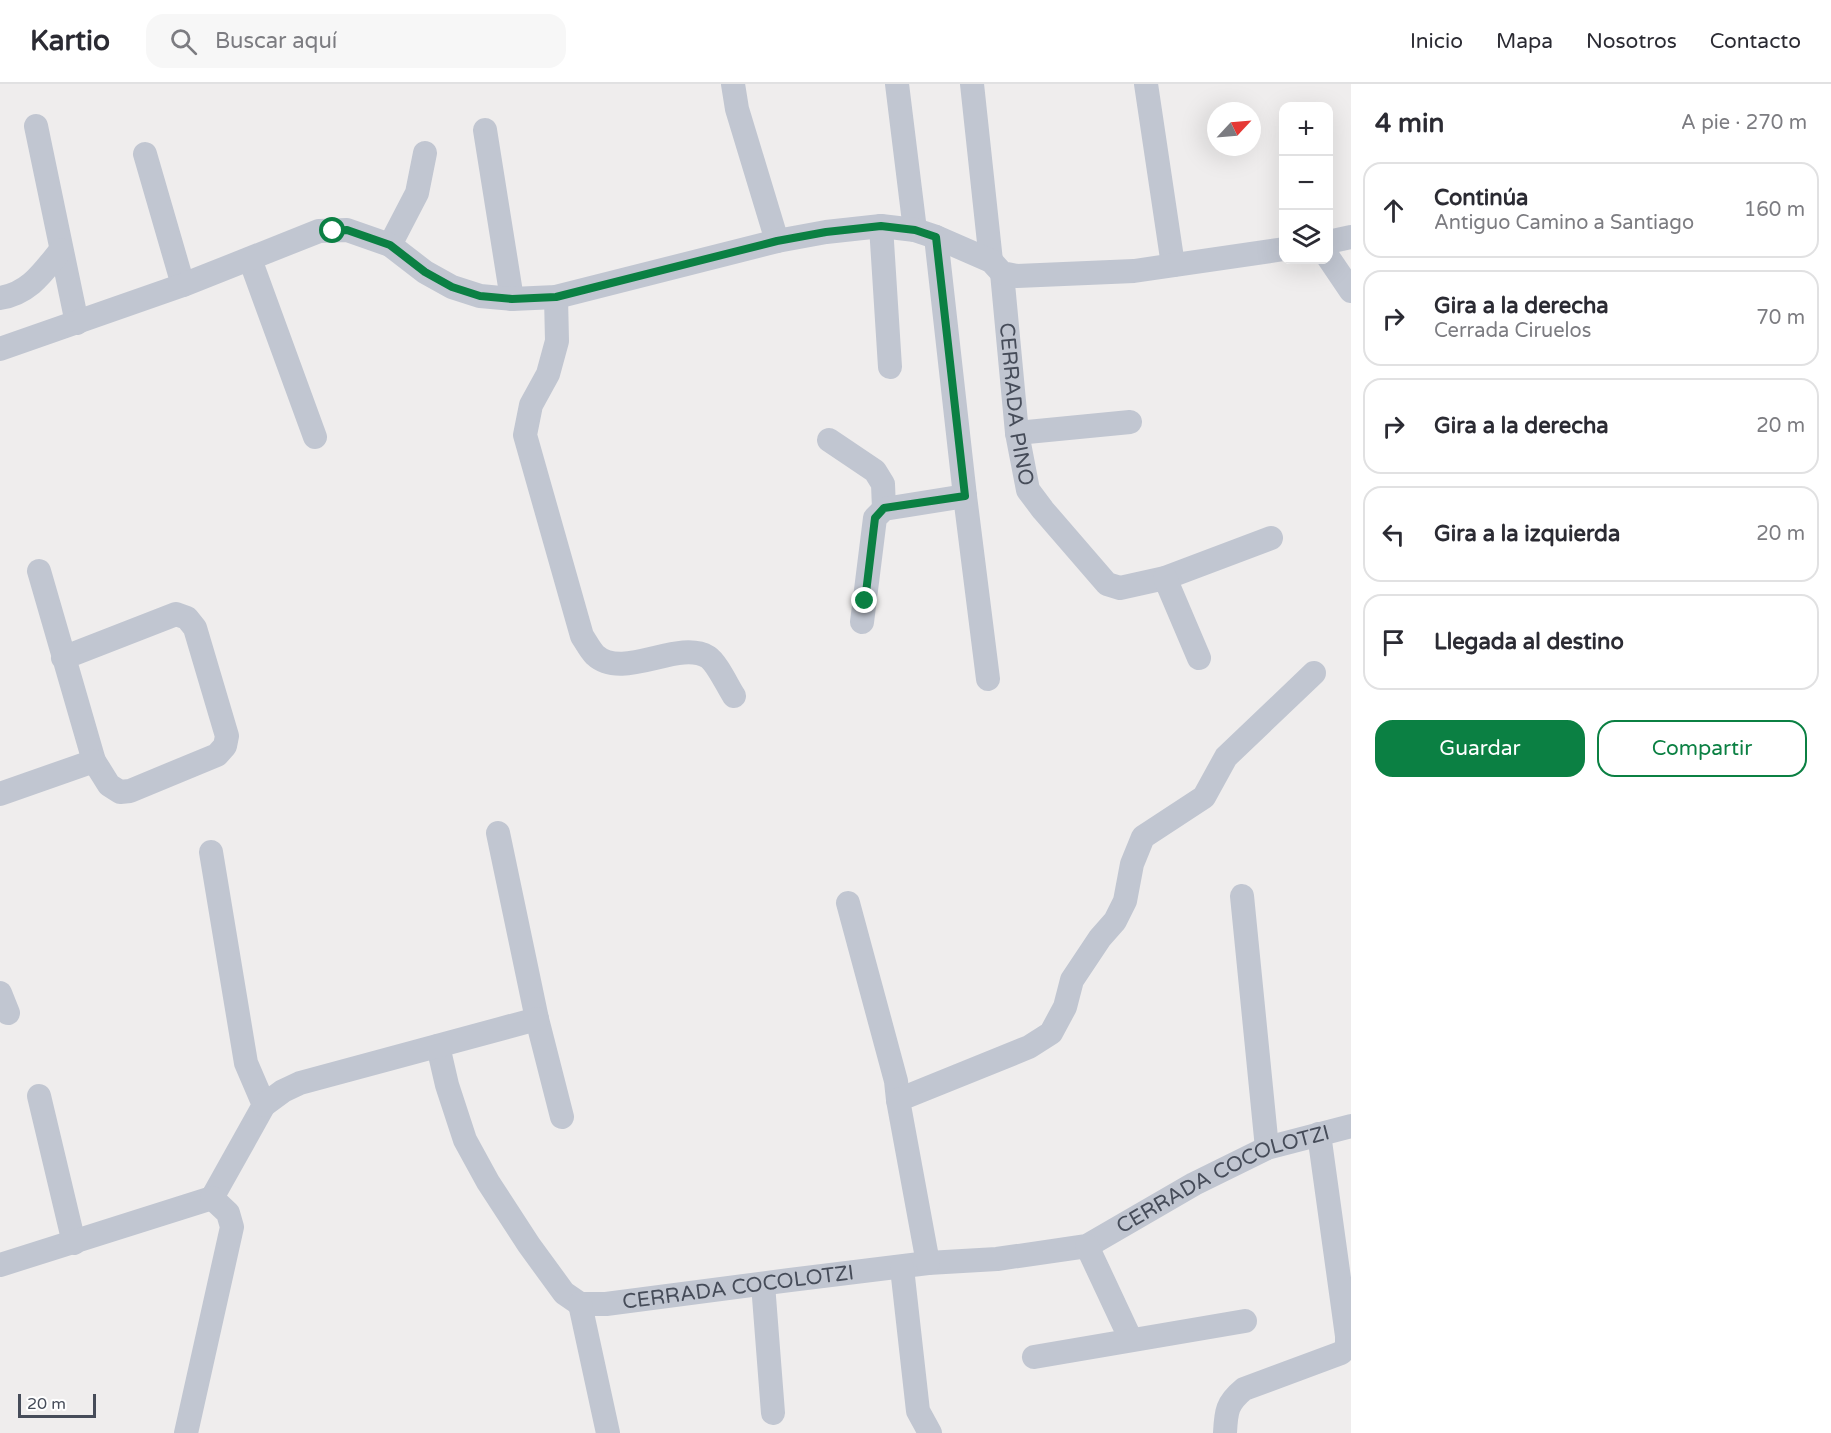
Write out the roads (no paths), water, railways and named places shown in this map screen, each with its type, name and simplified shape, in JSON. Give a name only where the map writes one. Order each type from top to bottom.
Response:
[{"type":"street","points":[[733,84],[737,108],[777,241]]},
{"type":"street","points":[[897,84],[926,234],[965,496],[988,679]]},
{"type":"street","name":"CERRADA PINO","points":[[972,84],[1017,433],[1028,490],[1107,584],[1120,588],[1165,579],[1271,538]]},
{"type":"street","points":[[1146,84],[1173,265]]},
{"type":"street","points":[[36,126],[77,323]]},
{"type":"street","points":[[485,130],[512,299]]},
{"type":"street","points":[[146,153],[183,285]]},
{"type":"street","points":[[390,245],[417,193],[425,153]]},
{"type":"street","points":[[881,226],[890,366]]},
{"type":"street","points":[[0,349],[183,285],[319,231],[347,230],[390,245],[425,272],[452,287],[480,296],[512,299],[556,297],[777,241],[826,232],[881,226],[926,234],[1017,276],[1134,271],[1279,250]]},
{"type":"street","points":[[1333,241],[1351,237]]},
{"type":"street","points":[[0,298],[15,295],[37,279],[61,249]]},
{"type":"street","points":[[250,259],[315,437]]},
{"type":"street","points":[[1333,262],[1351,291]]},
{"type":"street","points":[[556,297],[557,340],[548,374],[531,405],[525,435],[582,636],[596,656],[614,664],[668,657],[693,651],[711,658],[734,696]]},
{"type":"street","points":[[1017,433],[1130,422]]},
{"type":"street","points":[[829,440],[875,471],[883,484],[884,508]]},
{"type":"street","points":[[862,622],[875,518],[884,508],[965,496]]},
{"type":"street","points":[[39,571],[63,658],[94,761],[109,785],[120,792],[130,791],[217,754],[225,746],[227,736],[195,628],[187,618],[176,615],[63,658]]},
{"type":"street","points":[[1165,579],[1199,657]]},
{"type":"street","points":[[898,1100],[1029,1047],[1051,1033],[1065,1007],[1072,980],[1100,938],[1115,921],[1125,901],[1132,864],[1143,837],[1204,797],[1226,757],[1314,673]]},
{"type":"street","points":[[0,794],[94,761]]},
{"type":"street","points":[[498,833],[537,1018],[562,1117]]},
{"type":"street","points":[[212,852],[246,1063],[264,1105]]},
{"type":"street","points":[[1242,896],[1267,1148]]},
{"type":"street","points":[[848,903],[896,1081],[928,1263]]},
{"type":"street","points":[[0,1265],[212,1198],[264,1105],[283,1091],[300,1083],[537,1018]]},
{"type":"street","points":[[438,1046],[447,1085],[465,1140],[488,1182],[564,1293],[580,1304],[608,1433]]},
{"type":"street","points":[[39,1096],[74,1243]]},
{"type":"street","name":"CERRADA COCOLOTZI","points":[[580,1304],[606,1304],[928,1263],[997,1259],[1086,1246],[1184,1190],[1267,1148],[1351,1126]]},
{"type":"street","points":[[1225,1433],[1226,1418],[1232,1400],[1244,1389],[1341,1353],[1347,1347],[1319,1134]]},
{"type":"street","points":[[186,1433],[232,1227],[228,1213],[212,1198]]},
{"type":"street","points":[[1086,1246],[1131,1340]]},
{"type":"street","points":[[902,1268],[918,1412],[930,1433]]},
{"type":"street","points":[[763,1284],[773,1413]]},
{"type":"street","points":[[1034,1357],[1245,1321]]}]
